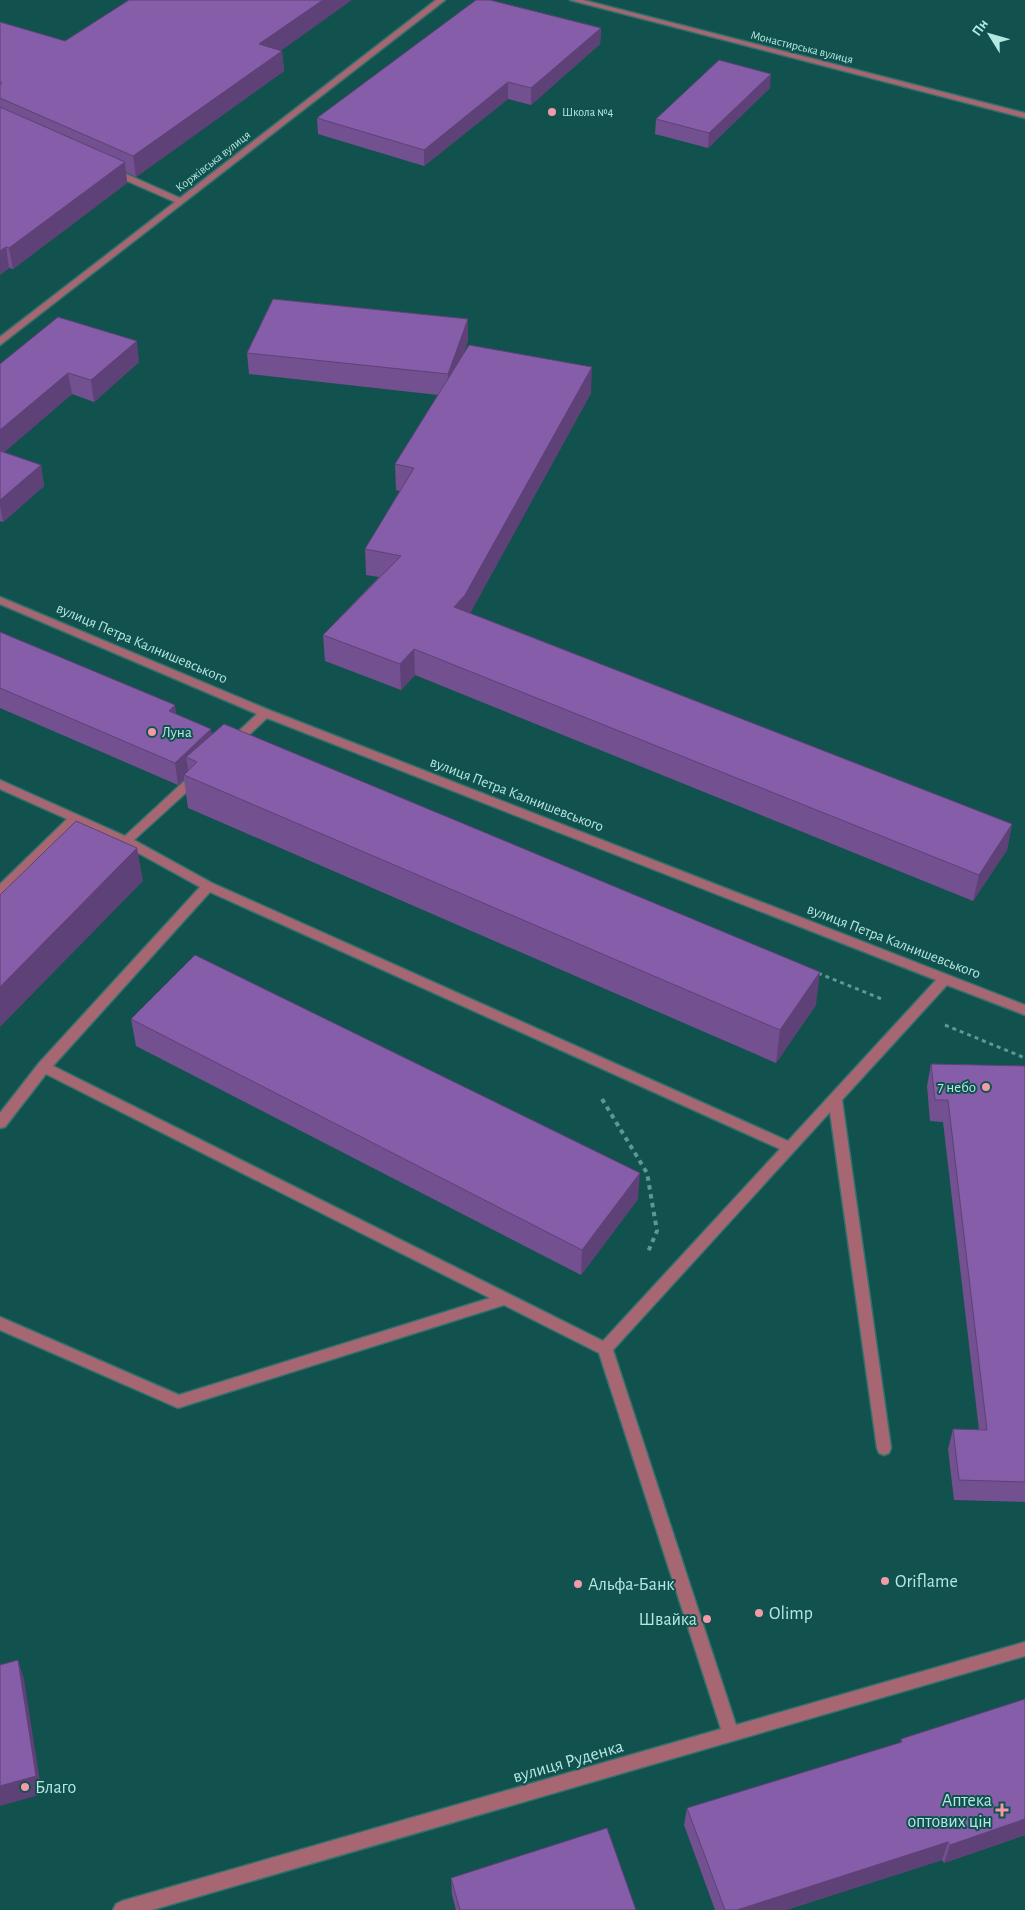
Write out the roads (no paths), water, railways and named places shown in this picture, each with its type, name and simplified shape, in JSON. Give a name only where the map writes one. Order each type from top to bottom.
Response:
[{"type":"street","name":"Коржівська вулиця","points":[[0,342],[441,0]]},
{"type":"street","name":"Монастирська вулиця","points":[[574,0],[1025,116]]},
{"type":"street","points":[[100,166],[181,202]]},
{"type":"street","name":"вулиця Петра Калнишевського","points":[[0,600],[265,713],[1025,1010]]},
{"type":"street","points":[[220,755],[265,713]]},
{"type":"street","points":[[126,841],[206,768]]},
{"type":"street","points":[[0,784],[126,841],[208,886],[790,1148]]},
{"type":"street","points":[[0,891],[76,818]]},
{"type":"street","points":[[0,1123],[44,1067],[208,886]]},
{"type":"street","points":[[605,1349],[945,979]]},
{"type":"street","points":[[44,1067],[605,1349],[731,1735]]},
{"type":"street","points":[[835,1098],[884,1448]]},
{"type":"street","points":[[0,1323],[178,1402],[505,1299]]},
{"type":"street","name":"вулиця Руденка","points":[[122,1910],[1025,1649]]},
{"type":"place","name":"Школа №4","points":[[552,112]]},
{"type":"place","name":"Луна","points":[[152,732]]},
{"type":"place","name":"7 небо","points":[[986,1087]]},
{"type":"place","name":"Oriflame","points":[[885,1581]]},
{"type":"place","name":"Альфа-Банк","points":[[578,1584]]},
{"type":"place","name":"Olimp","points":[[759,1613]]},
{"type":"place","name":"Швайка","points":[[707,1619]]},
{"type":"place","name":"Благо","points":[[25,1787]]},
{"type":"place","name":"Аптека оптових цін","points":[[1002,1810]]}]
